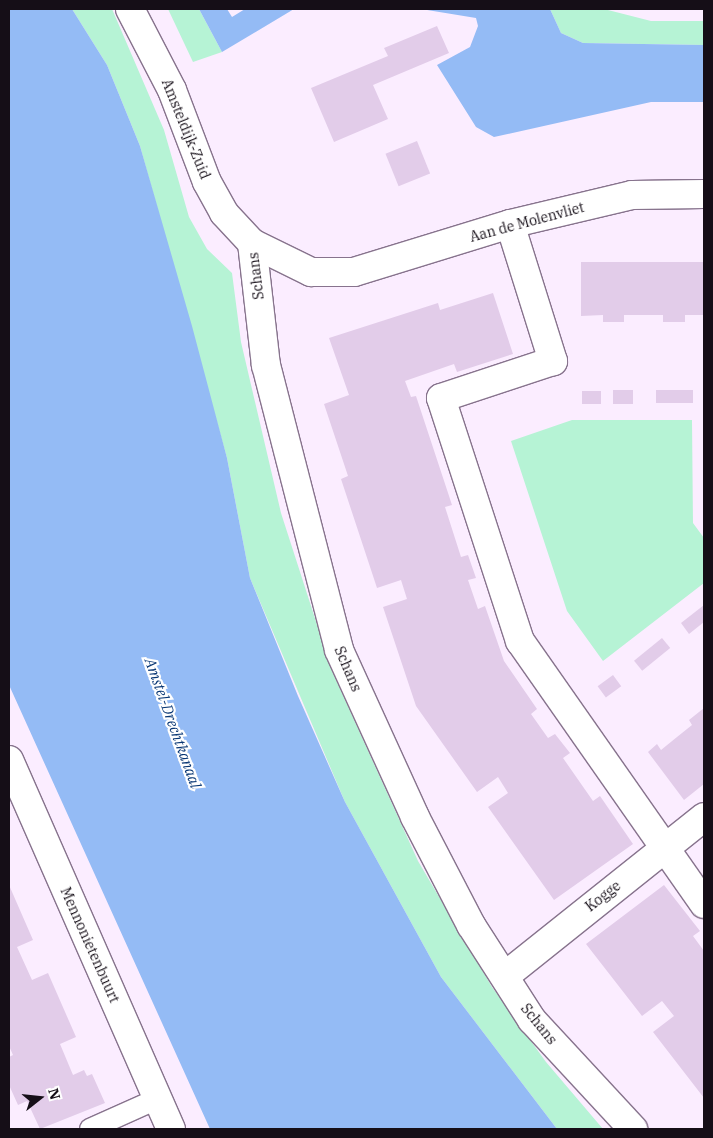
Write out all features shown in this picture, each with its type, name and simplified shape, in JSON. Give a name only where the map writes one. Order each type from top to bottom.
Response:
[{"type":"street","name":"Amsteldijk-Zuid","points":[[130,9],[172,90],[207,182],[224,213],[252,243]]},
{"type":"street","name":"Aan de Molenvliet","points":[[354,272],[510,224],[632,195],[704,194]]},
{"type":"street","points":[[510,224],[553,361],[441,398],[520,641],[662,849],[704,904]]},
{"type":"street","name":"Schans","points":[[252,243],[311,272],[354,272]]},
{"type":"street","name":"Schans","points":[[252,243],[266,365],[339,650],[415,817],[471,925],[532,1020],[633,1129]]},
{"type":"street","name":"Mennonietenbuurt","points":[[9,760],[170,1129]]},
{"type":"street","name":"Kogge","points":[[505,976],[704,817]]},
{"type":"lane","points":[[90,1129],[157,1099]]},
{"type":"green space","points":[[72,9],[112,9],[164,130],[189,217],[207,249],[232,273],[241,342],[281,513],[332,671],[418,861],[492,987],[546,1062],[603,1129],[557,1129],[441,977],[345,802],[250,578],[227,458],[140,146],[107,65]]},
{"type":"green space","points":[[168,9],[199,9],[222,52],[193,62]]},
{"type":"green space","points":[[550,9],[604,9],[651,21],[704,21],[704,45],[583,43],[561,33]]},
{"type":"green space","points":[[572,420],[692,420],[693,523],[704,538],[704,583],[603,661],[567,611],[511,441]]},
{"type":"water","name":"Amstel-Drechtkanaal","points":[[9,9],[72,9],[107,65],[140,146],[192,326],[227,458],[250,578],[298,696],[345,802],[441,977],[557,1129],[210,1129],[9,685]]},
{"type":"water","points":[[199,9],[227,9],[232,17],[245,9],[294,9],[222,52]]},
{"type":"water","points":[[421,9],[550,9],[561,33],[583,43],[704,45],[704,102],[651,102],[494,137],[476,127],[437,65],[470,47],[478,26],[476,18]]},
{"type":"building","points":[[437,26],[449,53],[373,85],[388,119],[334,142],[311,88],[388,56],[384,48]]},
{"type":"building","points":[[417,141],[430,173],[399,186],[385,154]]},
{"type":"building","points":[[581,262],[704,262],[704,315],[685,315],[685,322],[663,322],[663,315],[624,315],[624,322],[603,322],[603,315],[581,316]]},
{"type":"building","points":[[493,293],[513,354],[457,372],[454,364],[405,381],[411,397],[416,396],[452,505],[445,507],[461,557],[468,555],[476,578],[468,580],[478,609],[485,606],[504,661],[537,709],[531,714],[548,738],[555,734],[570,753],[563,758],[593,801],[600,796],[633,844],[554,900],[488,807],[508,793],[498,777],[477,792],[416,706],[383,607],[407,599],[401,580],[377,588],[341,479],[348,476],[324,404],[349,395],[329,338],[438,303],[440,310]]},
{"type":"building","points":[[613,390],[633,390],[633,404],[613,404]]},
{"type":"building","points":[[656,390],[693,390],[693,403],[656,403]]},
{"type":"building","points":[[582,391],[601,391],[601,404],[582,404]]},
{"type":"building","points":[[704,605],[704,622],[689,634],[681,623]]},
{"type":"building","points":[[662,638],[670,648],[642,671],[634,661]]},
{"type":"building","points":[[613,675],[621,686],[606,697],[598,686]]},
{"type":"building","points":[[704,708],[704,784],[684,800],[648,752],[657,744],[661,750],[692,725],[689,720]]},
{"type":"building","points":[[9,885],[33,940],[17,947],[32,980],[48,973],[76,1037],[60,1044],[73,1075],[84,1070],[87,1076],[92,1074],[105,1103],[40,1129],[27,1101],[18,1105],[9,1085],[9,1057],[13,1055],[9,1046]]},
{"type":"building","points":[[664,885],[700,931],[693,936],[704,951],[704,1098],[653,1032],[674,1016],[662,1001],[642,1016],[586,944]]}]
